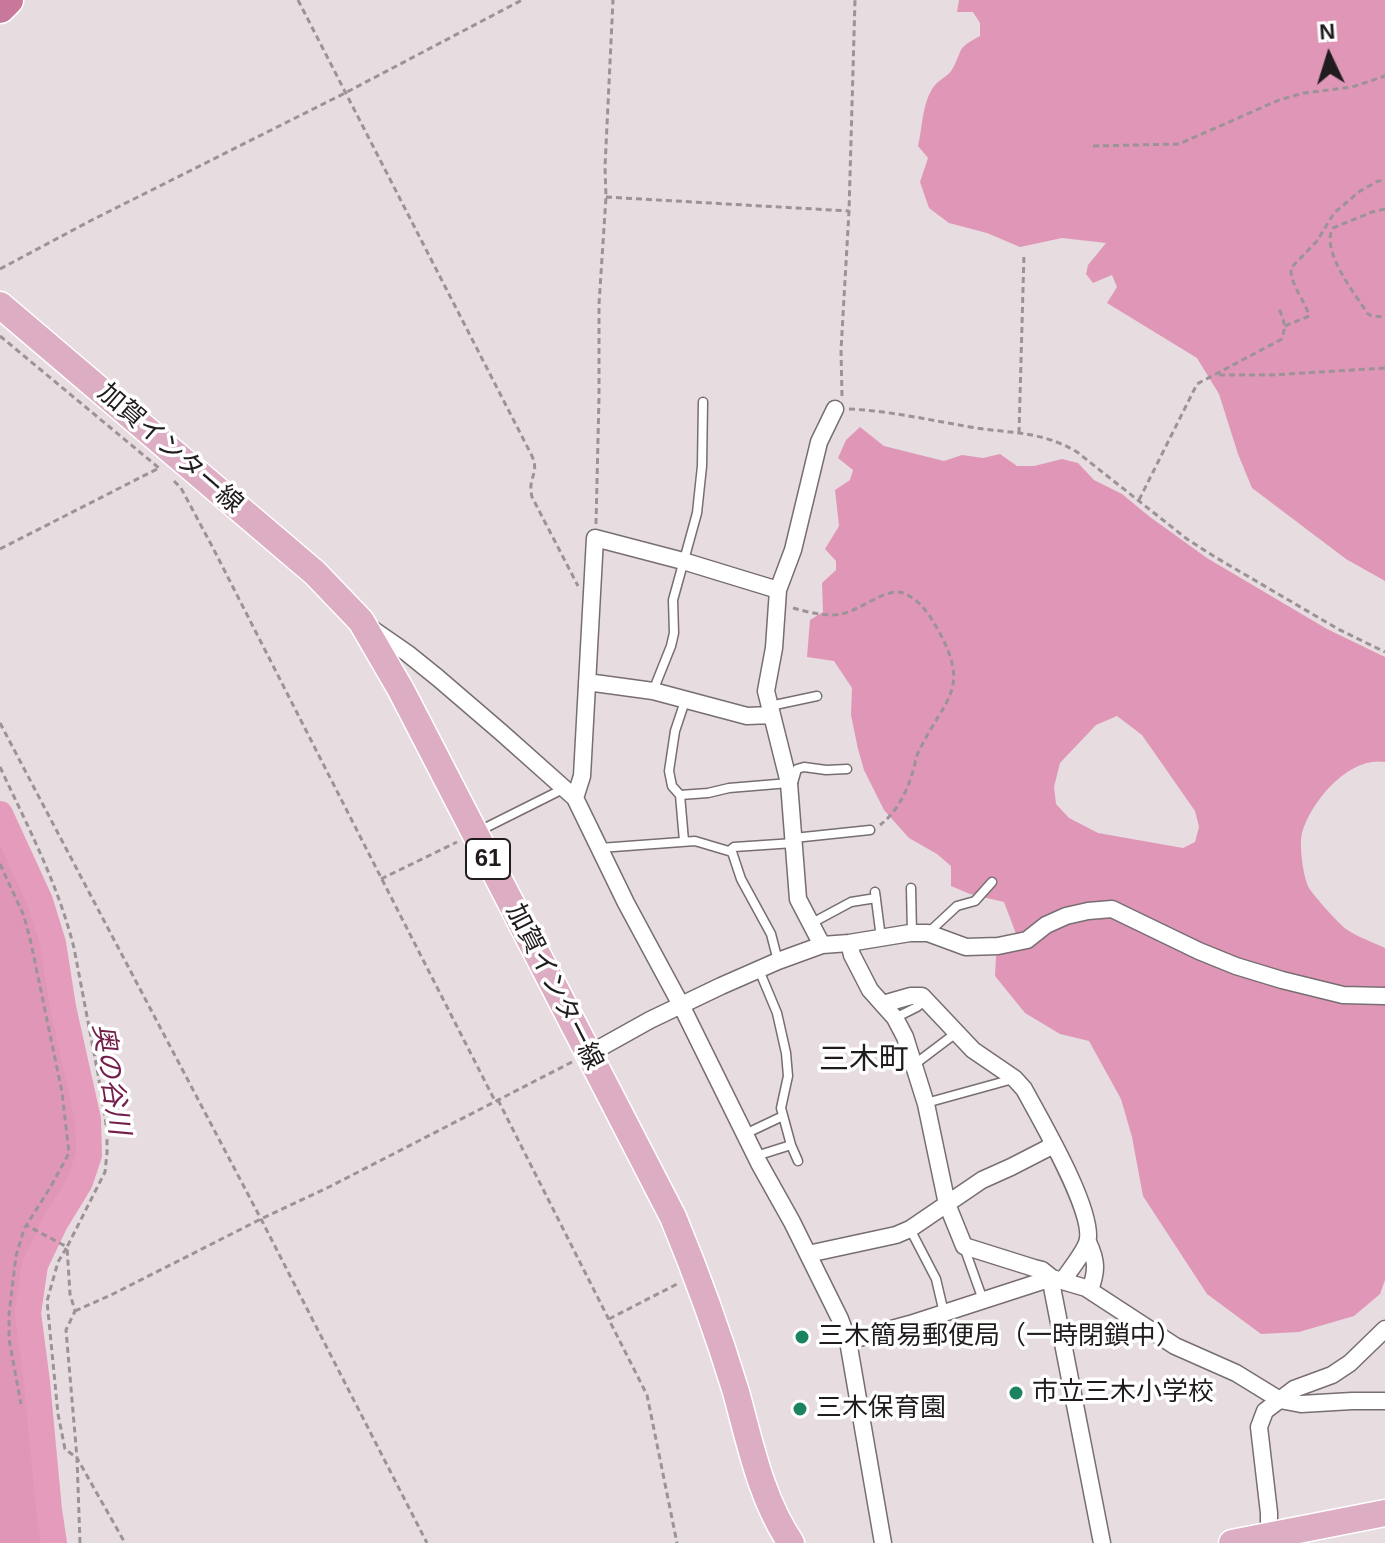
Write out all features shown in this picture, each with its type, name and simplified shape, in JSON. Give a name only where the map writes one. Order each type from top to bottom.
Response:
[{"type":"highway","points":[[0,8],[8,0]]},
{"type":"main road","name":"加賀インター線","points":[[0,305],[315,573],[361,621],[401,690],[475,833],[578,1059],[673,1217],[720,1341],[769,1501],[791,1543]]},
{"type":"main road","points":[[1232,1543],[1385,1513]]},
{"type":"street","points":[[822,945],[798,899],[789,785],[766,691],[774,648],[778,597],[793,550],[819,442],[835,409]]},
{"type":"street","points":[[569,793],[582,776],[595,538],[683,561],[778,597]]},
{"type":"street","points":[[361,621],[407,653],[569,793],[681,1005],[840,1319],[848,1341],[883,1543]]},
{"type":"street","points":[[587,682],[653,691],[747,716],[771,711]]},
{"type":"street","points":[[578,1059],[681,1005],[778,961],[822,945],[920,933],[966,947],[998,946],[1027,940],[1046,925],[1066,916],[1112,909],[1236,966],[1343,995],[1385,996]]},
{"type":"street","points":[[849,943],[870,990],[895,1018],[905,1037],[926,1104],[947,1204],[964,1246],[1042,1270],[1090,1290],[1175,1346],[1236,1373],[1280,1400],[1301,1404],[1385,1401]]},
{"type":"street","points":[[883,1004],[922,996],[973,1050],[1014,1078],[1024,1089],[1079,1196],[1087,1220],[1088,1242],[1096,1276],[1090,1290]]},
{"type":"street","points":[[808,1254],[896,1235],[910,1229],[982,1180],[1048,1148],[1052,1142]]},
{"type":"street","points":[[1088,1242],[1058,1279],[1055,1302],[1102,1543]]},
{"type":"street","points":[[848,1341],[1058,1279]]},
{"type":"street","points":[[1269,1536],[1259,1427],[1265,1411],[1294,1389],[1332,1375],[1350,1363],[1385,1329]]},
{"type":"lane","points":[[653,691],[671,646],[674,633],[673,600],[693,531],[701,487],[703,402]]},
{"type":"lane","points":[[771,711],[817,696]]},
{"type":"lane","points":[[684,841],[680,795],[672,786],[669,771],[675,731],[685,701]]},
{"type":"lane","points":[[680,795],[729,788],[789,785],[793,783],[797,769],[804,767],[847,769]]},
{"type":"lane","points":[[475,833],[569,793]]},
{"type":"lane","points":[[729,851],[734,847],[870,830]]},
{"type":"lane","points":[[599,848],[695,841],[732,852],[741,879],[771,934],[778,961]]},
{"type":"lane","points":[[911,888],[920,933],[957,906],[975,901],[992,882]]},
{"type":"lane","points":[[812,923],[851,902],[875,895],[881,938]]},
{"type":"lane","points":[[759,970],[777,1013],[786,1053],[788,1076],[781,1108],[798,1161]]},
{"type":"lane","points":[[895,1018],[925,1000]]},
{"type":"lane","points":[[914,1065],[956,1033]]},
{"type":"lane","points":[[926,1104],[1014,1078]]},
{"type":"lane","points":[[745,1134],[783,1116]]},
{"type":"lane","points":[[756,1156],[791,1145]]},
{"type":"lane","points":[[910,1229],[936,1279],[944,1313]]},
{"type":"lane","points":[[964,1246],[983,1300]]},
{"type":"path","points":[[298,0],[532,456],[536,465],[530,486],[532,497],[578,586],[591,599]]},
{"type":"path","points":[[0,269],[522,0]]},
{"type":"path","points":[[595,538],[599,304],[613,0]]},
{"type":"path","points":[[855,0],[849,211],[841,350],[842,395],[835,409],[864,410],[1047,437],[1063,444],[1187,539],[1338,629],[1385,652]]},
{"type":"path","points":[[1093,146],[1179,144],[1292,95],[1352,87],[1385,76]]},
{"type":"path","points":[[1285,326],[1309,316],[1290,274],[1291,268],[1317,241],[1334,213],[1360,191],[1378,181],[1385,181]]},
{"type":"path","points":[[606,197],[849,211]]},
{"type":"path","points":[[1385,209],[1333,228],[1329,239],[1344,278],[1368,314],[1385,317]]},
{"type":"path","points":[[1019,433],[1024,253]]},
{"type":"path","points":[[1139,500],[1197,384],[1282,339],[1285,320],[1279,309]]},
{"type":"path","points":[[0,336],[165,472]]},
{"type":"path","points":[[1215,375],[1385,368]]},
{"type":"path","points":[[0,549],[159,468]]},
{"type":"path","points":[[173,480],[181,488],[207,536],[647,1395],[677,1543]]},
{"type":"path","points":[[778,597],[815,614],[837,615],[886,594],[900,592],[917,600],[950,652],[954,686],[948,702],[917,753],[913,772],[894,813],[870,830]]},
{"type":"path","points":[[0,723],[261,1219],[427,1543]]},
{"type":"path","points":[[0,767],[54,883],[67,920],[107,1130],[105,1172],[58,1262],[47,1301],[58,1414],[65,1449],[77,1458],[125,1543]]},
{"type":"path","points":[[381,879],[475,833]]},
{"type":"path","points":[[0,864],[24,916],[31,943],[62,1092],[69,1153],[26,1225],[16,1256],[9,1339],[21,1404]]},
{"type":"path","points":[[80,1543],[77,1458],[66,1330],[75,1311],[329,1187],[578,1059]]},
{"type":"path","points":[[26,1225],[67,1247]]},
{"type":"path","points":[[67,1247],[70,1294],[75,1311]]},
{"type":"path","points":[[609,1319],[697,1274]]},
{"type":"shaded area","points":[[959,0],[1385,0],[1385,581],[1346,559],[1252,488],[1219,394],[1197,358],[1107,303],[1117,287],[1112,275],[1093,283],[1086,274],[1088,265],[1106,243],[1062,238],[1020,247],[987,233],[949,223],[929,208],[920,182],[928,158],[918,146],[925,106],[931,91],[951,71],[962,49],[980,36],[980,23],[973,12],[957,12]]},
{"type":"shaded area","points":[[860,427],[884,446],[944,461],[962,455],[983,458],[1000,454],[1017,466],[1034,466],[1062,459],[1078,463],[1094,480],[1122,494],[1207,558],[1327,629],[1385,657],[1385,762],[1358,766],[1333,783],[1314,808],[1301,838],[1303,869],[1311,892],[1346,929],[1385,948],[1385,1280],[1380,1294],[1354,1316],[1299,1332],[1261,1334],[1207,1294],[1143,1196],[1121,1099],[1089,1041],[1060,1034],[1025,1013],[995,976],[996,956],[1021,947],[1004,902],[951,886],[951,866],[909,838],[884,810],[864,770],[858,749],[851,715],[852,688],[834,661],[807,657],[810,620],[823,612],[822,583],[836,570],[836,561],[825,549],[839,526],[835,490],[850,480],[853,470],[838,458],[846,440]],"holes":[[[1117,716],[1142,735],[1195,811],[1199,827],[1195,842],[1183,848],[1098,833],[1069,818],[1056,804],[1054,787],[1060,763],[1096,725]]]},
{"type":"shaded area","points":[[0,834],[44,930],[80,1132],[78,1158],[58,1202],[29,1251],[17,1308],[46,1543],[0,1543]]},
{"type":"waterway","name":"奥の谷川","points":[[0,814],[40,901],[53,943],[63,1007],[88,1119],[89,1155],[80,1182],[55,1223],[35,1265],[28,1313],[54,1543]]},
{"type":"place","name":"三木簡易郵便局（一時閉鎖中）","points":[[802,1337]]},
{"type":"place","name":"市立三木小学校","points":[[1016,1393]]},
{"type":"place","name":"三木保育園","points":[[800,1409]]},
{"type":"district","name":"三木町","points":[[864,1061]]}]
